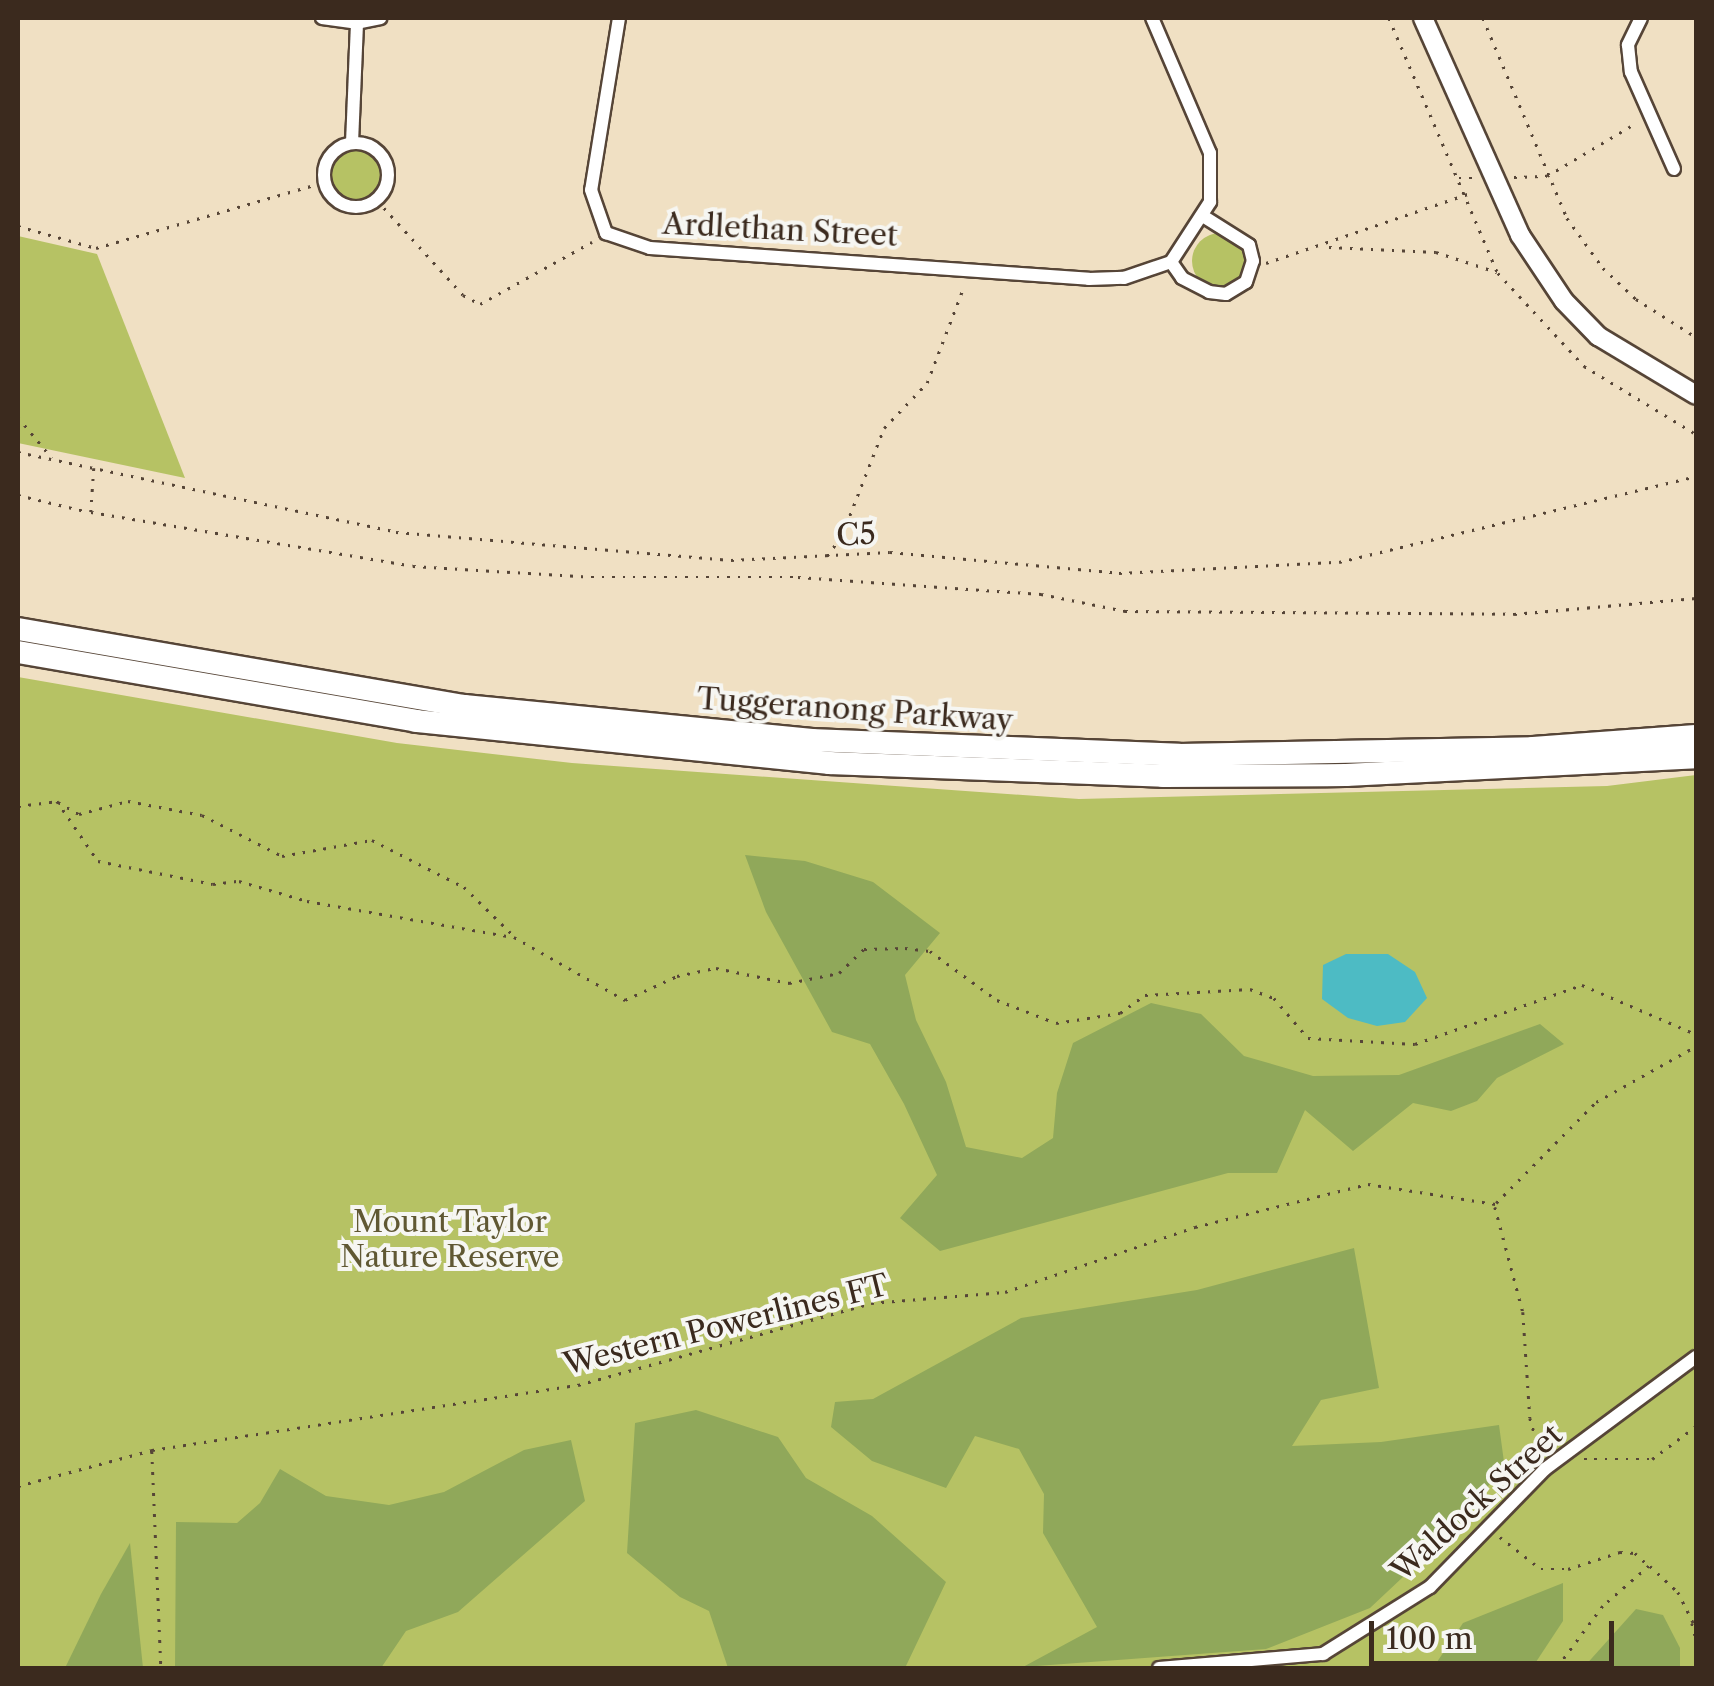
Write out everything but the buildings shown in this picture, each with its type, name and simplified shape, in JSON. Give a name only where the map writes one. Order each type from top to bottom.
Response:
[{"type":"highway","name":"Tuggeranong Parkway","points":[[18,630],[178,662],[466,706],[811,740],[1179,755],[1514,748],[1696,736]]},
{"type":"highway","name":"Tuggeranong Parkway","points":[[18,652],[416,721],[829,763],[1310,775],[1696,758]]},
{"type":"main road","points":[[1422,18],[1520,235],[1564,302],[1598,336],[1696,396]]},
{"type":"street","points":[[322,18],[356,23],[380,18]]},
{"type":"street","points":[[606,233],[591,190],[619,18]]},
{"type":"street","points":[[1152,18],[1210,154],[1206,218],[1171,262],[1197,289],[1220,294],[1242,286],[1253,266],[1246,240],[1206,218]]},
{"type":"street","points":[[1641,18],[1628,45],[1631,72],[1674,169]]},
{"type":"street","points":[[352,143],[356,23]]},
{"type":"street","points":[[352,143],[371,146],[386,163],[387,185],[377,200],[347,206],[325,182],[331,155],[352,143]]},
{"type":"street","name":"Ardlethan Street","points":[[606,233],[650,248],[972,266],[1089,279],[1124,278],[1171,262]]},
{"type":"street","name":"Waldock Street","points":[[1159,1668],[1323,1654],[1430,1587],[1545,1469],[1696,1357]]},
{"type":"path","points":[[1389,18],[1468,193],[1484,248],[1498,272],[1584,366],[1620,393],[1696,434]]},
{"type":"path","points":[[1483,18],[1567,218],[1603,268],[1696,337]]},
{"type":"path","points":[[1548,176],[1650,114]]},
{"type":"path","points":[[18,226],[96,248],[325,182]]},
{"type":"path","points":[[1253,266],[1326,247],[1468,193]]},
{"type":"path","points":[[377,200],[463,295],[480,304],[557,267],[606,233]]},
{"type":"path","points":[[1326,247],[1436,252],[1498,272]]},
{"type":"path","points":[[826,557],[842,535],[884,428],[927,384],[972,266]]},
{"type":"path","points":[[18,417],[54,460]]},
{"type":"path","name":"C5","points":[[18,452],[396,532],[731,560],[890,552],[1119,573],[1339,562],[1696,476]]},
{"type":"path","points":[[91,512],[94,468]]},
{"type":"path","points":[[18,495],[91,512],[413,566],[591,577],[798,578],[1041,594],[1126,611],[1514,614],[1696,598]]},
{"type":"path","points":[[18,806],[57,801],[79,814],[128,800],[202,815],[282,856],[372,840],[464,887],[514,937],[625,1000],[677,976],[716,968],[789,983],[839,973],[864,949],[905,948],[930,951],[997,1000],[1056,1024],[1120,1013],[1145,994],[1250,989],[1274,998],[1308,1038],[1415,1044],[1582,985],[1696,1034]]},
{"type":"path","points":[[57,801],[98,861],[212,884],[239,880],[308,901],[514,937]]},
{"type":"path","points":[[1545,1469],[1530,1418],[1523,1312],[1495,1204],[1596,1102],[1696,1046]]},
{"type":"path","name":"Western Powerlines FT","points":[[18,1486],[152,1450],[578,1386],[871,1304],[1004,1292],[1195,1226],[1368,1184],[1495,1204]]},
{"type":"path","points":[[1558,1460],[1652,1458],[1696,1426]]},
{"type":"path","points":[[152,1450],[161,1668]]},
{"type":"path","points":[[1491,1528],[1541,1569],[1568,1568],[1620,1552],[1635,1553],[1678,1592],[1696,1639]]},
{"type":"path","points":[[1556,1668],[1603,1606],[1650,1566]]},
{"type":"path","points":[[1691,1622],[1696,1628]]},
{"type":"green space","points":[[357,149],[375,157],[383,175],[375,193],[357,201],[339,193],[331,175],[339,157]]},
{"type":"green space","points":[[1220,233],[1240,241],[1248,261],[1240,281],[1220,289],[1200,281],[1192,261],[1200,241]]},
{"type":"green space","points":[[18,236],[97,254],[185,478],[18,443]]},
{"type":"green space","name":"Mount Taylor Nature Reserve","points":[[18,677],[397,743],[572,763],[1079,799],[1607,786],[1696,775],[1696,1668],[18,1668]]},
{"type":"green space","points":[[745,855],[805,861],[873,882],[940,933],[905,975],[916,1020],[946,1082],[966,1147],[1022,1158],[1053,1138],[1057,1093],[1073,1043],[1151,1003],[1201,1014],[1244,1056],[1313,1076],[1399,1075],[1540,1024],[1564,1044],[1497,1078],[1477,1101],[1451,1111],[1413,1103],[1353,1151],[1305,1110],[1277,1173],[1228,1173],[940,1251],[900,1218],[937,1175],[904,1104],[870,1044],[832,1032],[766,912]]},
{"type":"green space","points":[[1354,1248],[1379,1388],[1321,1400],[1292,1446],[1381,1442],[1499,1425],[1504,1462],[1469,1515],[1370,1608],[1266,1649],[1023,1667],[1097,1627],[1043,1533],[1044,1494],[1019,1449],[975,1436],[946,1488],[872,1461],[831,1427],[835,1402],[873,1399],[1021,1318],[1197,1290]]},
{"type":"green space","points":[[696,1410],[778,1437],[806,1478],[872,1516],[946,1582],[905,1668],[728,1668],[709,1611],[680,1597],[627,1553],[635,1423]]},
{"type":"green space","points":[[571,1440],[585,1501],[458,1612],[406,1631],[381,1668],[175,1668],[176,1522],[237,1523],[260,1503],[280,1469],[326,1496],[389,1505],[444,1492],[524,1450]]},
{"type":"green space","points":[[130,1543],[143,1668],[65,1668],[101,1594]]},
{"type":"green space","points":[[1563,1583],[1563,1621],[1532,1668],[1433,1668],[1463,1623]]},
{"type":"green space","points":[[1636,1609],[1663,1615],[1680,1648],[1680,1668],[1583,1668]]},
{"type":"water","points":[[1346,954],[1388,954],[1415,972],[1427,998],[1405,1022],[1377,1026],[1348,1018],[1322,999],[1323,965]]}]
